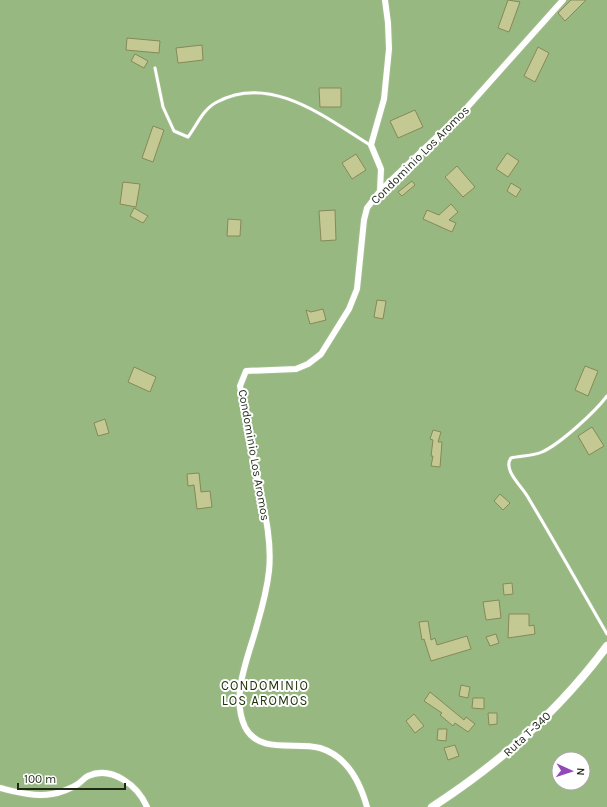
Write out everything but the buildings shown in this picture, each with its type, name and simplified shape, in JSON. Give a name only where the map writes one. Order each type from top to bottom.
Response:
[{"type":"street","points":[[380,191],[381,170],[371,145],[384,99],[389,49],[388,22],[385,0]]},
{"type":"street","name":"Condominio Los Aromos","points":[[366,807],[353,774],[341,759],[321,748],[304,745],[276,746],[264,742],[253,737],[246,728],[241,714],[240,696],[245,668],[258,624],[269,571],[269,535],[240,386],[246,371],[296,369],[308,364],[321,354],[349,310],[357,289],[364,220],[368,208],[380,191],[463,112],[562,0]]},
{"type":"street","name":"Ruta T-340","points":[[432,807],[477,777],[532,731],[566,697],[607,646]]},
{"type":"street","points":[[0,788],[34,795],[54,794],[78,785],[88,776],[113,774],[124,780],[143,797],[147,807]]},
{"type":"lane","points":[[155,68],[163,107],[174,131],[188,137],[201,117],[216,102],[241,94],[269,93],[301,103],[371,145]]},
{"type":"lane","points":[[607,396],[601,404],[565,435],[541,452],[511,458],[508,462],[508,468],[525,492],[607,634]]},
{"type":"green space","points":[[0,0],[607,0],[607,807],[0,807]]},
{"type":"district","name":"CONDOMINIO LOS AROMOS","points":[[265,692]]}]
